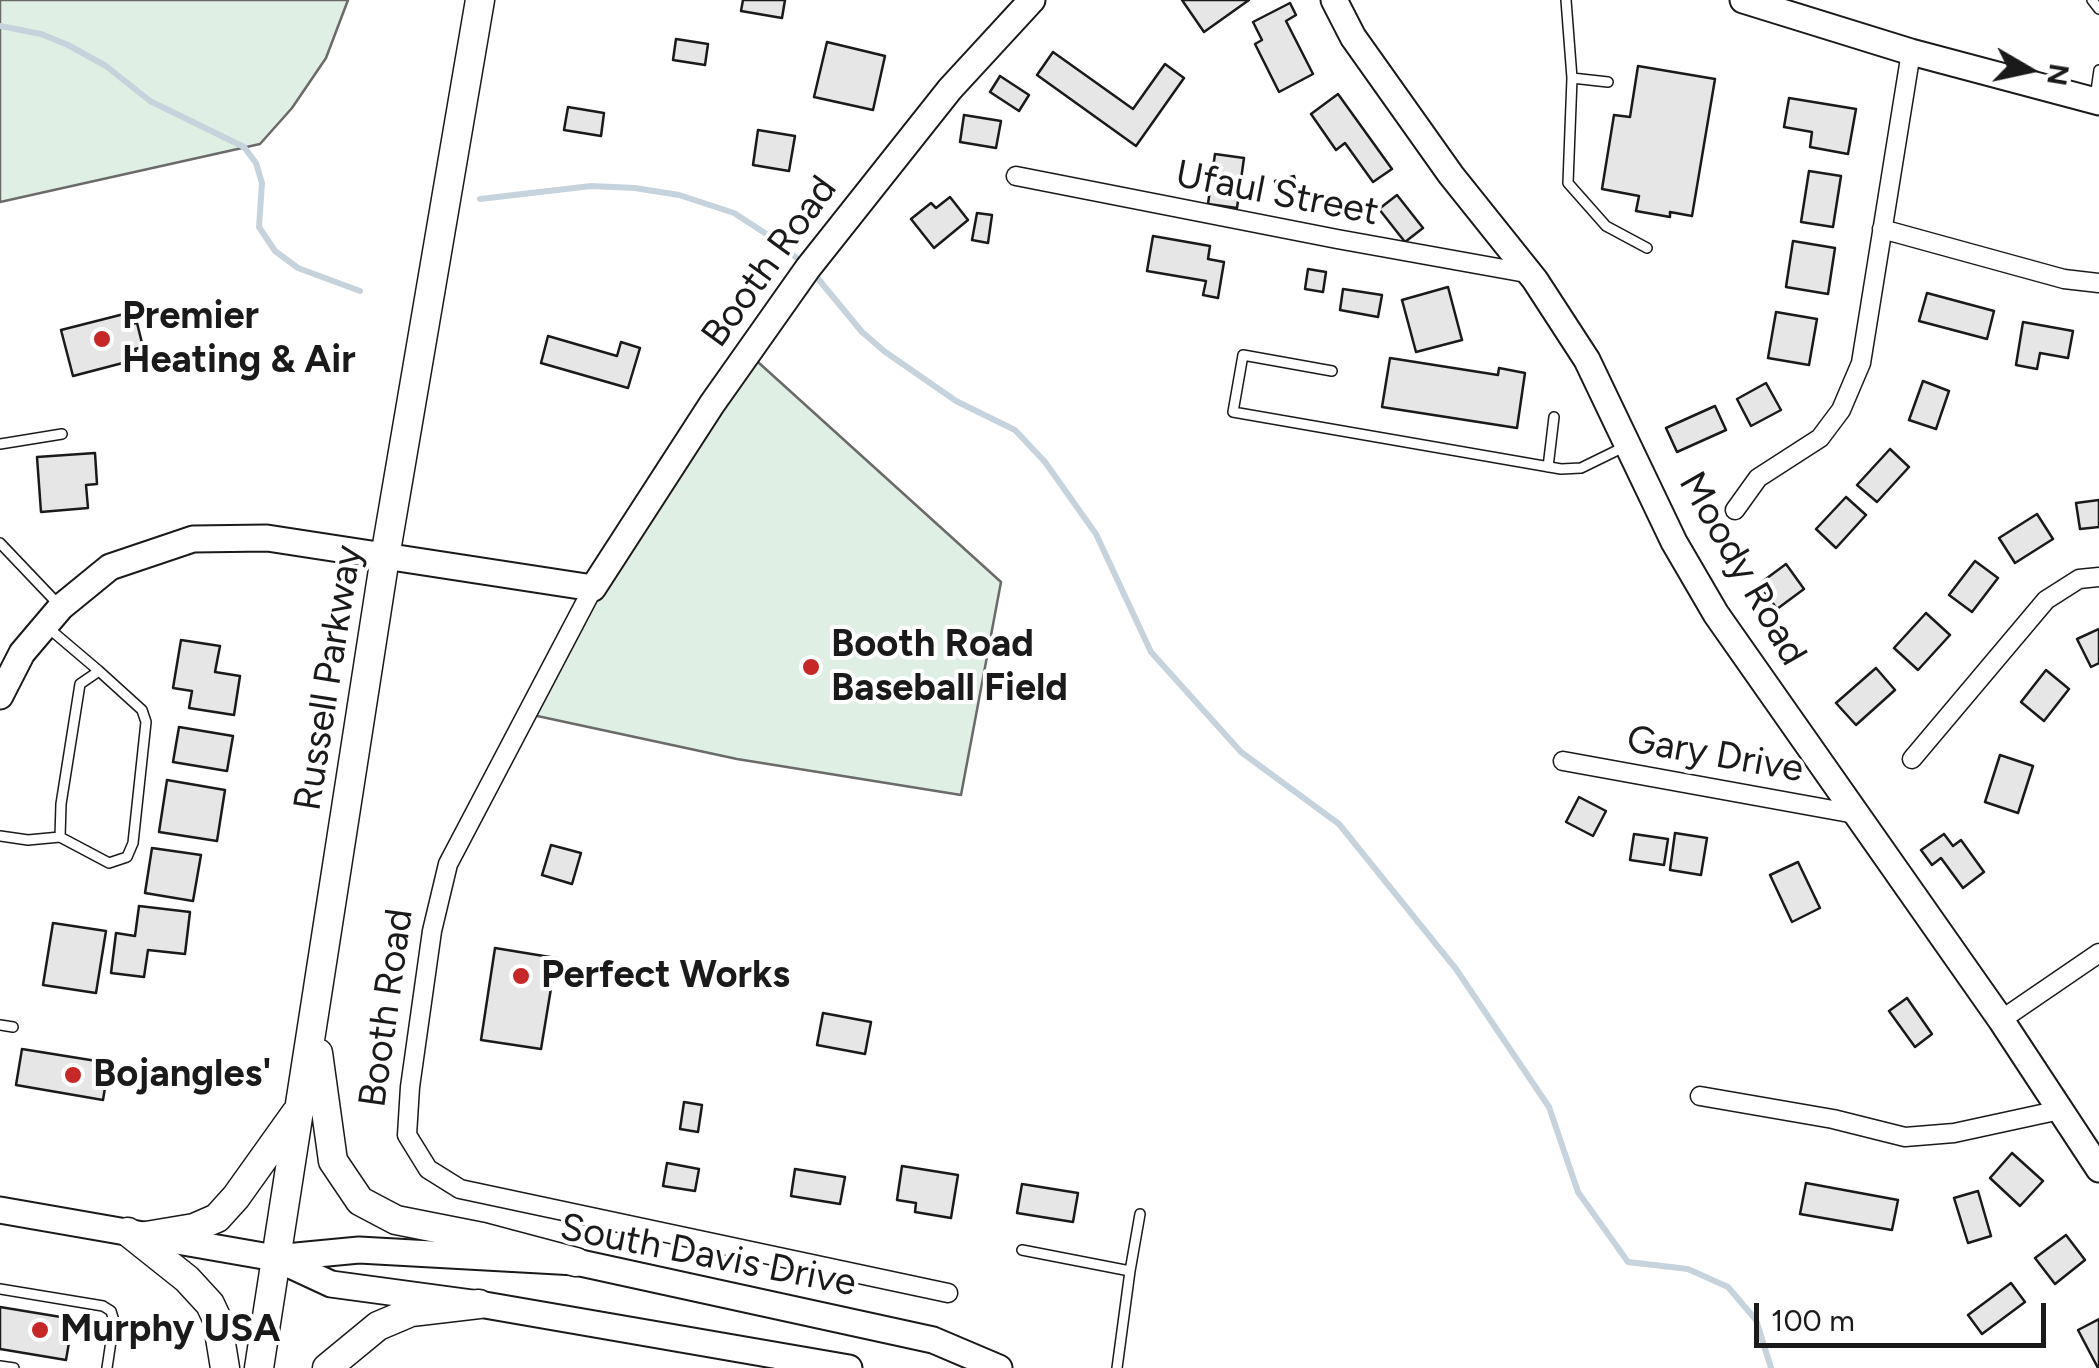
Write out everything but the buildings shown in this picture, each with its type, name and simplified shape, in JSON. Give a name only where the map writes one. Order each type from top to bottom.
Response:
[{"type":"main road","name":"Russell Parkway","points":[[260,1368],[385,557],[480,0]]},
{"type":"main road","points":[[314,1020],[334,1161],[360,1200],[396,1220],[576,1262]]},
{"type":"main road","points":[[137,1234],[194,1228],[216,1218],[236,1197],[300,1107]]},
{"type":"main road","points":[[137,1234],[210,1304],[217,1319],[225,1368]]},
{"type":"main road","points":[[327,1368],[378,1326],[412,1312],[479,1304]]},
{"type":"street","name":"Booth Road","points":[[948,1293],[460,1189],[428,1169],[407,1135],[410,1086],[432,931],[448,864],[593,588],[712,404],[808,268],[940,101],[1032,0]]},
{"type":"street","name":"Moody Road","points":[[1334,0],[1353,37],[1535,280],[1587,360],[1674,542],[1716,614],[2001,1020],[2099,1168]]},
{"type":"street","points":[[1743,0],[1911,52],[2096,101]]},
{"type":"street","points":[[1736,510],[1758,478],[1820,438],[1841,410],[1861,363],[1911,52]]},
{"type":"street","name":"Ufaul Street","points":[[1016,176],[1526,272]]},
{"type":"street","points":[[1882,229],[2064,279],[2099,283]]},
{"type":"street","points":[[0,696],[22,653],[52,615],[110,568],[193,539],[266,538],[593,588]]},
{"type":"street","points":[[1912,759],[2046,600],[2080,579],[2099,577]]},
{"type":"street","name":"Gary Drive","points":[[1563,761],[1855,814]]},
{"type":"street","points":[[2001,1020],[2099,953]]},
{"type":"street","points":[[1700,1096],[1904,1137],[1954,1133],[2060,1110]]},
{"type":"street","name":"South Davis Drive","points":[[0,1210],[275,1258],[331,1284],[479,1304],[849,1368]]},
{"type":"street","name":"South Davis Drive","points":[[275,1258],[359,1250],[576,1262],[934,1340],[998,1368]]},
{"type":"lane","points":[[1566,0],[1572,78],[1568,183],[1606,226],[1647,248]]},
{"type":"lane","points":[[2092,0],[2099,9]]},
{"type":"lane","points":[[2096,101],[2099,70]]},
{"type":"lane","points":[[1572,78],[1608,82]]},
{"type":"lane","points":[[1332,370],[1243,356],[1233,412],[1548,467],[1581,468],[1629,445]]},
{"type":"lane","points":[[1548,467],[1554,416]]},
{"type":"lane","points":[[0,444],[62,434]]},
{"type":"lane","points":[[0,542],[52,615],[99,671],[142,710],[146,722],[133,843],[127,857],[109,863],[60,837],[28,840],[0,836]]},
{"type":"lane","points":[[60,837],[61,804],[80,684],[99,671]]},
{"type":"lane","points":[[0,1025],[13,1027]]},
{"type":"lane","points":[[1117,1368],[1140,1214]]},
{"type":"lane","points":[[1022,1250],[1130,1271]]},
{"type":"lane","points":[[0,1289],[102,1306],[111,1311],[114,1321],[107,1368]]},
{"type":"lane","points":[[0,1366],[14,1368]]},
{"type":"green space","points":[[0,0],[348,0],[326,58],[292,108],[260,144],[0,202]]},
{"type":"green space","points":[[748,353],[1001,582],[961,795],[737,759],[528,714],[593,588]]},
{"type":"waterway","points":[[0,26],[41,34],[68,45],[106,66],[150,101],[244,147],[256,163],[262,183],[259,227],[275,251],[298,268],[360,291]]},
{"type":"waterway","points":[[480,199],[591,186],[679,195],[734,213],[804,264]]},
{"type":"waterway","points":[[815,275],[862,332],[884,351],[956,401],[1015,430],[1045,462],[1096,534],[1151,652],[1241,752],[1339,824],[1456,969],[1549,1107],[1578,1192],[1628,1262],[1688,1269],[1728,1287],[1756,1320],[1771,1368]]},
{"type":"place","name":"Premier Heating & Air","points":[[102,339]]},
{"type":"place","name":"Booth Road Baseball Field","points":[[811,667]]},
{"type":"place","name":"Perfect Works","points":[[521,976]]},
{"type":"place","name":"Bojangles'","points":[[73,1075]]},
{"type":"place","name":"Murphy USA","points":[[40,1330]]}]
